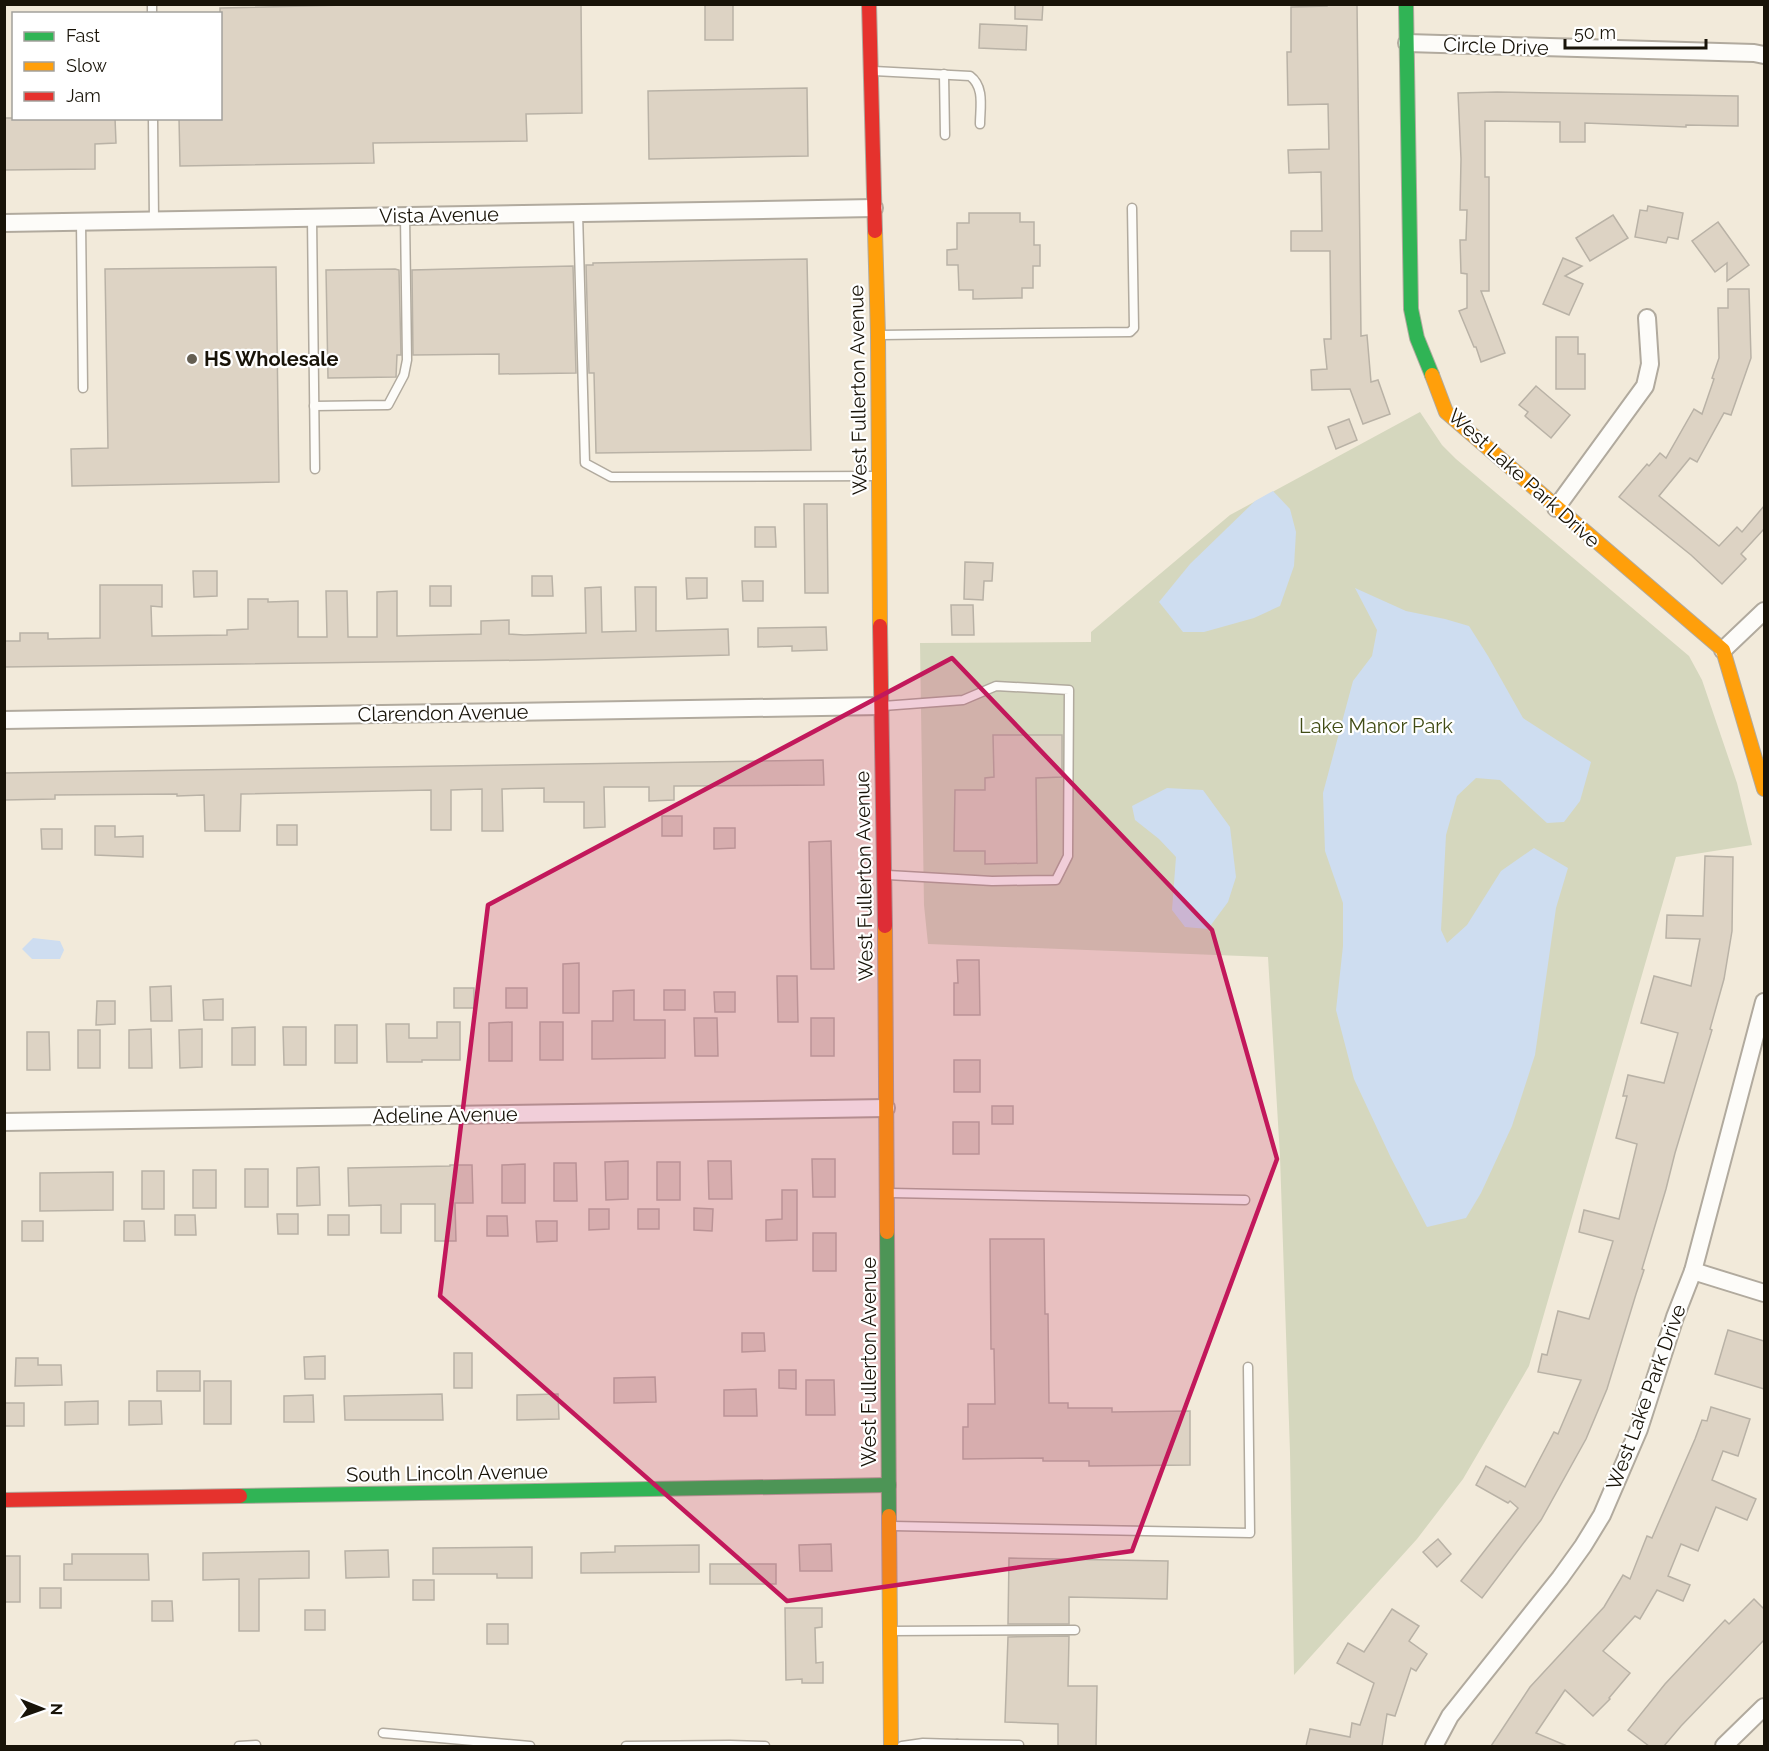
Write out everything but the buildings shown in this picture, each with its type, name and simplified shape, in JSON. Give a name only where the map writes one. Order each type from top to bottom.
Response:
[{"type":"street","name":"West Fullerton Avenue","points":[[869,4],[878,335],[878,476],[885,875],[891,1746]]},
{"type":"street","name":"West Lake Park Drive","points":[[1406,4],[1411,309],[1417,338],[1446,412],[1723,650]]},
{"type":"street","name":"Circle Drive","points":[[1407,43],[1764,55]]},
{"type":"street","name":"Vista Avenue","points":[[4,223],[874,208]]},
{"type":"street","points":[[1556,508],[1646,386],[1650,364],[1647,318]]},
{"type":"street","points":[[1764,610],[1723,650],[1764,789]]},
{"type":"street","name":"Clarendon Avenue","points":[[4,720],[881,706]]},
{"type":"street","name":"West Lake Park Drive","points":[[1434,1746],[1450,1716],[1560,1578],[1602,1515],[1639,1429],[1675,1317],[1693,1270],[1764,1002]]},
{"type":"street","name":"Adeline Avenue","points":[[4,1122],[886,1108]]},
{"type":"street","points":[[1693,1270],[1764,1293]]},
{"type":"street","name":"South Lincoln Avenue","points":[[4,1500],[889,1485]]},
{"type":"street","points":[[1724,1746],[1764,1707]]},
{"type":"lane","points":[[871,71],[970,76],[976,80],[980,88],[980,124]]},
{"type":"lane","points":[[944,74],[945,135]]},
{"type":"lane","points":[[153,120],[154,221]]},
{"type":"lane","points":[[878,335],[1130,332],[1134,328],[1132,208]]},
{"type":"lane","points":[[578,213],[585,462],[611,477],[878,476]]},
{"type":"lane","points":[[314,406],[388,405],[404,375],[407,360],[405,216]]},
{"type":"lane","points":[[312,218],[315,469]]},
{"type":"lane","points":[[81,222],[83,388]]},
{"type":"lane","points":[[881,706],[963,700],[996,686],[1070,690],[1068,856],[1056,880],[992,881],[885,875]]},
{"type":"lane","points":[[887,1192],[1245,1200]]},
{"type":"lane","points":[[889,1526],[1250,1533],[1248,1367]]},
{"type":"lane","points":[[890,1631],[1075,1630]]},
{"type":"lane","points":[[383,1733],[530,1746]]},
{"type":"lane","points":[[902,1746],[922,1743],[1019,1745]]},
{"type":"lane","points":[[239,1746],[256,1745]]},
{"type":"lane","points":[[626,1746],[765,1746]]},
{"type":"highlighted area","points":[[952,658],[1212,930],[1277,1159],[1132,1551],[787,1601],[440,1296],[488,905]]},
{"type":"green space","name":"Lake Manor Park","points":[[1420,412],[1442,445],[1456,459],[1689,656],[1702,680],[1737,783],[1752,845],[1676,857],[1529,1366],[1463,1479],[1417,1539],[1294,1675],[1290,1452],[1280,1156],[1268,957],[928,944],[924,905],[920,643],[1091,642],[1091,632],[1230,515]]},
{"type":"water","points":[[1273,491],[1290,509],[1296,532],[1294,566],[1280,606],[1254,618],[1204,632],[1183,632],[1159,602],[1190,564],[1255,501]]},
{"type":"water","points":[[1355,588],[1406,611],[1469,626],[1523,718],[1591,762],[1580,801],[1564,822],[1547,823],[1500,780],[1476,778],[1457,796],[1446,835],[1441,930],[1447,943],[1467,925],[1501,871],[1534,848],[1568,868],[1556,908],[1535,1055],[1512,1126],[1481,1193],[1466,1218],[1427,1227],[1354,1079],[1336,1010],[1343,946],[1343,903],[1325,851],[1323,793],[1353,681],[1372,656],[1377,630]]},
{"type":"water","points":[[1167,788],[1203,790],[1230,827],[1236,877],[1228,902],[1208,929],[1185,927],[1172,910],[1176,857],[1159,839],[1135,820],[1132,806]]},
{"type":"water","points":[[33,938],[60,941],[64,950],[60,959],[32,959],[22,949]]},
{"type":"traffic: fast","points":[[1406,4],[1411,309],[1417,338],[1432,375]]},
{"type":"traffic: fast","points":[[887,1232],[889,1516]]},
{"type":"traffic: fast","points":[[240,1496],[889,1485]]},
{"type":"traffic: slow","points":[[875,231],[880,626]]},
{"type":"traffic: slow","points":[[1432,375],[1446,412],[1723,650],[1764,789]]},
{"type":"traffic: slow","points":[[885,926],[887,1232]]},
{"type":"traffic: slow","points":[[889,1516],[891,1746]]},
{"type":"traffic: jam","points":[[869,4],[875,231]]},
{"type":"traffic: jam","points":[[880,626],[885,926]]},
{"type":"traffic: jam","points":[[4,1500],[240,1496]]},
{"type":"place","name":"HS Wholesale","points":[[192,359]]}]
